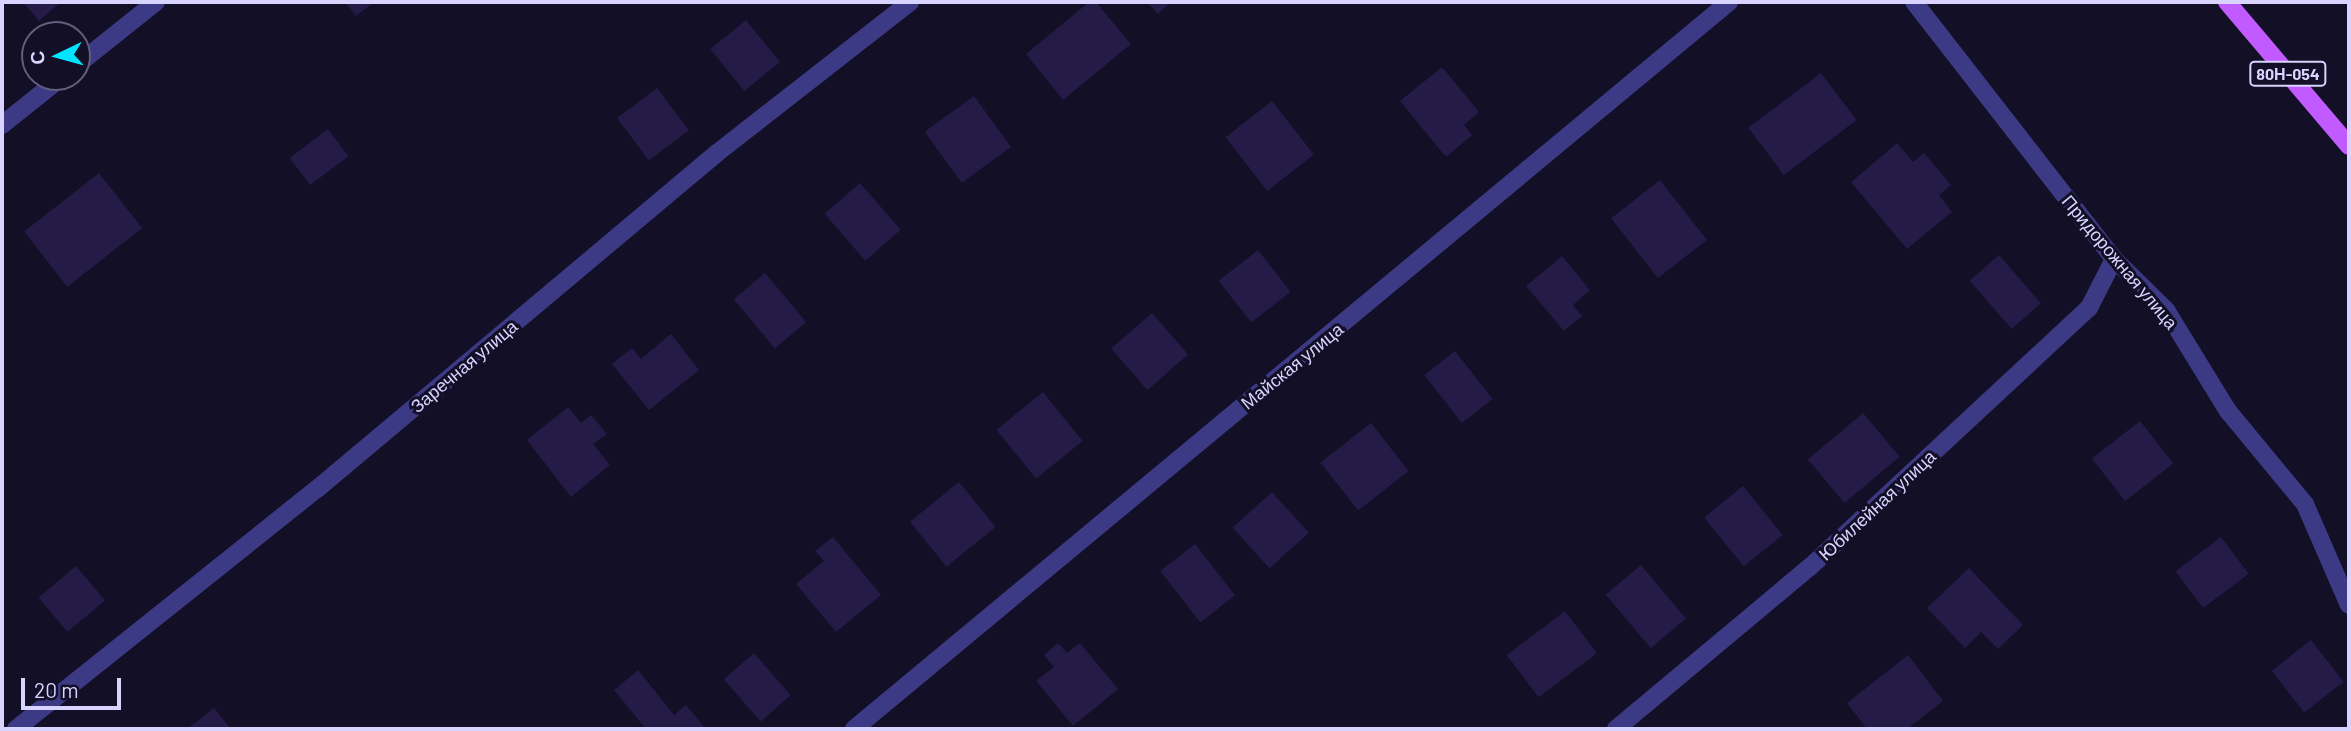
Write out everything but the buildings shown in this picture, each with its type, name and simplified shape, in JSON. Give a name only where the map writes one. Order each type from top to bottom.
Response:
[{"type":"main road","name":"80Н-054","points":[[2228,2],[2349,146]]},
{"type":"street","points":[[91,54],[156,2]]},
{"type":"street","name":"Заречная улица","points":[[16,729],[317,489],[717,153],[910,2]]},
{"type":"street","name":"Майская улица","points":[[854,729],[1729,2]]},
{"type":"street","name":"Придорожная улица","points":[[1913,2],[2114,259],[2166,310],[2228,411],[2305,504],[2349,605]]},
{"type":"street","points":[[2,125],[44,91]]},
{"type":"street","name":"Юбилейная улица","points":[[1616,729],[1810,567],[2089,308],[2114,259]]}]
